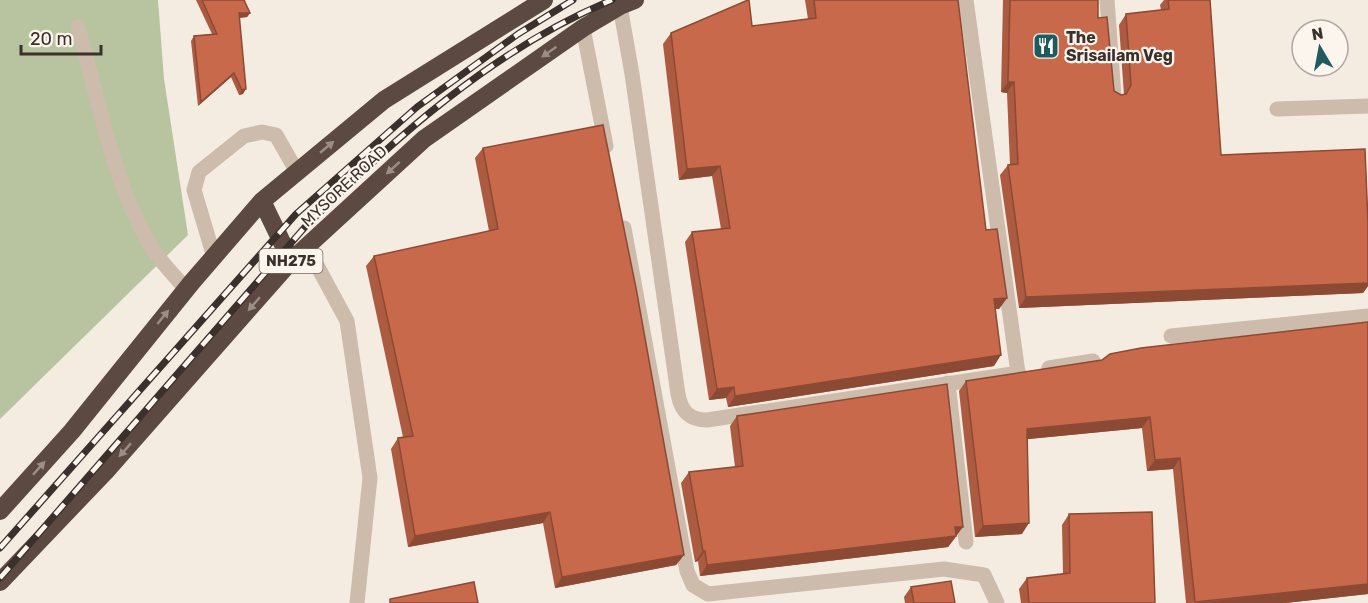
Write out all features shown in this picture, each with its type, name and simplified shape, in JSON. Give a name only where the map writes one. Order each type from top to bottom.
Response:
[{"type":"highway","points":[[0,511],[72,431],[186,289],[262,201],[384,100],[544,0]]},
{"type":"highway","name":"MYSORE ROAD","points":[[0,582],[106,471],[291,261],[424,139],[583,28],[627,3]]},
{"type":"highway","points":[[262,201],[291,261]]},
{"type":"street","points":[[966,0],[1018,373]]},
{"type":"street","points":[[1107,0],[1114,96]]},
{"type":"street","points":[[627,3],[678,394],[680,405],[687,414],[695,420],[707,420],[1093,361]]},
{"type":"street","points":[[78,27],[116,162],[136,219],[159,257],[186,289]]},
{"type":"street","points":[[583,28],[609,161]]},
{"type":"street","points":[[1277,109],[1368,106]]},
{"type":"street","points":[[214,257],[194,190],[199,172],[244,136],[262,132],[276,135],[297,172]]},
{"type":"street","points":[[621,218],[687,571],[693,585],[695,603]]},
{"type":"street","points":[[307,248],[347,321],[370,478],[357,603]]},
{"type":"street","points":[[1172,336],[1368,316]]},
{"type":"street","points":[[948,383],[966,542]]},
{"type":"street","points":[[693,585],[708,594],[944,568],[984,575],[997,603]]},
{"type":"green space","points":[[0,0],[158,0],[164,79],[188,235],[0,419]]},
{"type":"building","points":[[202,0],[244,0],[250,13],[239,13],[246,89],[242,90],[234,73],[201,102],[194,36],[217,34]]},
{"type":"building","points":[[749,0],[752,26],[816,18],[814,0],[958,0],[986,230],[997,229],[1007,298],[994,299],[1001,355],[735,396],[734,387],[717,389],[692,232],[730,228],[720,166],[687,169],[671,33]]},
{"type":"building","points":[[1010,0],[1098,0],[1098,18],[1107,17],[1114,91],[1121,95],[1126,94],[1131,85],[1126,14],[1169,9],[1168,0],[1210,0],[1221,155],[1365,149],[1368,283],[1026,297],[1008,165],[1018,164],[1014,82],[1008,82]]},
{"type":"building","points":[[603,125],[636,288],[684,555],[562,577],[550,512],[415,536],[398,438],[413,436],[374,256],[498,229],[483,148]]},
{"type":"building","points":[[1368,322],[1368,584],[1195,602],[1180,458],[1155,460],[1150,417],[1027,429],[1029,523],[983,526],[966,381],[1102,360],[1110,354],[1141,348]]},
{"type":"building","points":[[947,384],[963,527],[955,527],[956,536],[707,565],[689,472],[743,466],[737,416]]},
{"type":"building","points":[[1152,512],[1155,603],[1029,603],[1027,578],[1070,573],[1069,514]]},
{"type":"building","points":[[951,581],[955,603],[914,603],[911,587]]},
{"type":"building","points":[[474,582],[478,603],[390,603],[390,599]]},
{"type":"railway","points":[[0,548],[296,214],[417,107],[518,34],[573,0]]},
{"type":"railway","points":[[0,578],[305,227],[339,194],[410,129],[487,69],[527,43],[612,0]]},
{"type":"place","name":"The Srisailam Veg","points":[[1046,46]]}]
